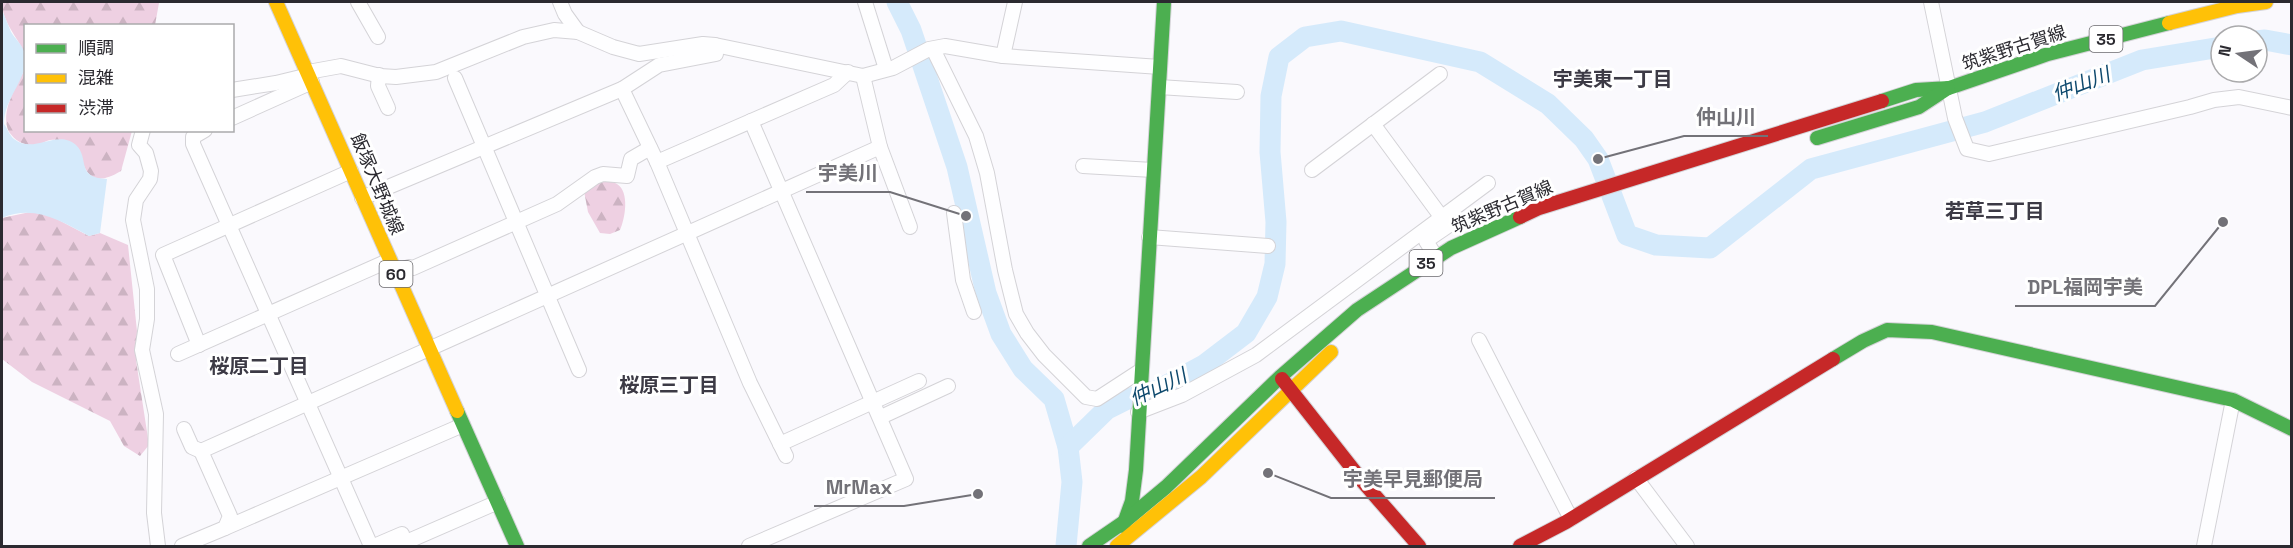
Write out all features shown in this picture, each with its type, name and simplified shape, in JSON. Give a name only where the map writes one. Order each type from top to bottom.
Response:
[{"type":"main road","name":"飯塚大野城線","points":[[276,2],[517,546]]},
{"type":"main road","points":[[1118,546],[1132,501],[1136,470],[1164,2]]},
{"type":"main road","name":"筑紫野古賀線","points":[[1809,140],[1919,107],[1949,88],[2048,54],[2236,6],[2266,2]]},
{"type":"main road","name":"筑紫野古賀線","points":[[1465,257],[1596,196],[1916,90],[1949,88]]},
{"type":"main road","name":"筑紫野古賀線","points":[[1630,185],[1709,169]]},
{"type":"main road","name":"筑紫野古賀線","points":[[1089,546],[1124,522],[1166,487],[1280,377],[1357,310],[1451,248],[1539,208],[1596,196]]},
{"type":"main road","name":"35","points":[[1370,319],[1446,268]]},
{"type":"main road","points":[[1520,546],[1571,519],[1863,341],[1887,330],[1932,332],[2233,400],[2292,429]]},
{"type":"main road","points":[[1118,546],[1156,517],[1214,466],[1339,345]]},
{"type":"main road","points":[[1280,377],[1364,482],[1419,546]]},
{"type":"street","points":[[358,2],[378,38]]},
{"type":"street","points":[[560,2],[565,14],[578,32]]},
{"type":"street","points":[[865,2],[890,68]]},
{"type":"street","points":[[1003,56],[1015,2]]},
{"type":"street","points":[[1931,2],[1955,118],[1967,149],[1989,153],[2214,100],[2239,97],[2292,108]]},
{"type":"street","points":[[234,90],[310,76],[341,66],[396,77],[436,72],[523,37],[555,30],[578,32],[614,47],[639,54],[703,44],[715,45],[863,75],[890,68],[931,49],[945,46],[1003,56],[1160,68]]},
{"type":"street","points":[[363,198],[622,89],[659,65],[716,54],[715,45]]},
{"type":"street","points":[[931,49],[976,136],[987,173],[1003,271],[1016,314],[1027,333],[1044,355],[1086,397],[1097,399],[1140,374]]},
{"type":"street","points":[[657,162],[834,86],[848,72]]},
{"type":"street","points":[[1312,170],[1440,74]]},
{"type":"street","points":[[379,75],[378,86],[388,108]]},
{"type":"street","points":[[863,75],[880,147],[910,227]]},
{"type":"street","points":[[234,117],[310,76]]},
{"type":"street","points":[[455,78],[579,370]]},
{"type":"street","points":[[1159,87],[1237,92]]},
{"type":"street","points":[[622,89],[689,234],[750,383],[783,450],[874,401],[919,381]]},
{"type":"street","points":[[748,546],[906,479],[751,122]]},
{"type":"street","points":[[1373,124],[1448,226],[1426,241],[1436,257]]},
{"type":"street","points":[[142,132],[139,146],[146,153],[151,171],[150,179],[136,200],[133,220],[147,289],[147,319],[142,350],[156,414],[154,505],[158,546]]},
{"type":"street","points":[[202,132],[193,137],[193,144],[373,546],[400,540],[498,502]]},
{"type":"street","points":[[201,451],[782,193],[880,147]]},
{"type":"street","points":[[178,354],[268,314],[392,266],[413,268],[557,204],[595,177],[603,174],[627,176],[631,159],[650,148]]},
{"type":"street","points":[[1083,166],[1154,170]]},
{"type":"street","points":[[199,345],[163,255],[351,171]]},
{"type":"street","points":[[1138,412],[1182,395],[1256,355],[1488,183]]},
{"type":"street","points":[[954,213],[963,280],[974,312]]},
{"type":"street","points":[[1149,237],[1268,246]]},
{"type":"street","points":[[1479,340],[1571,519]]},
{"type":"street","points":[[881,417],[948,386]]},
{"type":"street","points":[[2204,546],[2233,400]]},
{"type":"street","points":[[182,546],[463,425]]},
{"type":"street","points":[[184,429],[192,447],[201,451],[230,516],[225,528]]},
{"type":"street","points":[[1636,478],[1687,546]]},
{"type":"green space","points":[[2,2],[159,3],[155,24],[24,24],[24,52],[4,16]]},
{"type":"green space","points":[[24,71],[24,132],[132,132],[121,171],[112,176],[97,178],[92,176],[84,166],[79,149],[68,143],[50,140],[37,145],[28,145],[19,142],[9,132],[6,116],[13,92]]},
{"type":"green space","points":[[603,180],[617,184],[624,193],[625,199],[625,213],[620,230],[610,234],[600,233],[588,212],[584,191],[588,186]]},
{"type":"green space","points":[[30,212],[49,215],[89,236],[100,233],[128,245],[137,331],[136,360],[149,445],[140,456],[124,446],[110,421],[32,382],[2,359],[2,218]]},
{"type":"water","points":[[2,10],[24,55],[24,69],[8,105],[4,124],[13,138],[22,143],[61,139],[69,141],[80,150],[85,167],[91,175],[107,179],[100,233],[89,236],[58,220],[36,214],[14,214],[2,218]]},
{"type":"waterway","points":[[897,2],[911,30],[957,167],[986,293],[1001,334],[1023,369],[1054,399],[1068,447],[1072,482],[1066,546]]},
{"type":"waterway","name":"仲山川","points":[[1068,447],[1107,409],[1127,399],[1158,390],[1204,365],[1246,333],[1267,297],[1275,264],[1276,222],[1270,152],[1271,96],[1279,57],[1305,37],[1341,31],[1480,62],[1548,104],[1584,139],[1598,159],[1627,235],[1656,245],[1710,248],[1811,169],[1985,122],[2142,60],[2209,49]]},
{"type":"waterway","name":"仲山川","points":[[2269,41],[2292,45]]},
{"type":"traffic: fast","points":[[1123,526],[1132,501],[1136,470],[1164,2]]},
{"type":"traffic: fast","points":[[1882,101],[1916,90],[1949,88],[2048,54],[2169,23]]},
{"type":"traffic: fast","points":[[1817,138],[1919,107],[1948,88]]},
{"type":"traffic: fast","points":[[1089,546],[1124,522],[1166,487],[1280,377],[1357,310],[1451,248],[1520,217]]},
{"type":"traffic: fast","points":[[1833,359],[1887,330],[1932,332],[2233,400],[2292,429]]},
{"type":"traffic: fast","points":[[457,411],[517,546]]},
{"type":"traffic: slow","points":[[276,2],[457,411]]},
{"type":"traffic: slow","points":[[2169,23],[2237,6],[2266,2]]},
{"type":"traffic: slow","points":[[1117,546],[1201,477],[1331,352]]},
{"type":"traffic: jam","points":[[1520,217],[1539,208],[1882,101]]},
{"type":"traffic: jam","points":[[1520,546],[1566,522],[1833,359]]},
{"type":"traffic: jam","points":[[1282,379],[1363,482],[1419,546]]},
{"type":"place","name":"仲山川","points":[[1598,159]]},
{"type":"place","name":"宇美川","points":[[966,216]]},
{"type":"place","name":"DPL福岡宇美","points":[[2223,222]]},
{"type":"place","name":"宇美早見郵便局","points":[[1268,473]]},
{"type":"place","name":"MrMax","points":[[978,494]]},
{"type":"district","name":"宇美東一丁目","points":[[1613,79]]},
{"type":"district","name":"若草三丁目","points":[[1995,211]]},
{"type":"district","name":"桜原二丁目","points":[[259,366]]},
{"type":"district","name":"桜原三丁目","points":[[669,385]]}]
